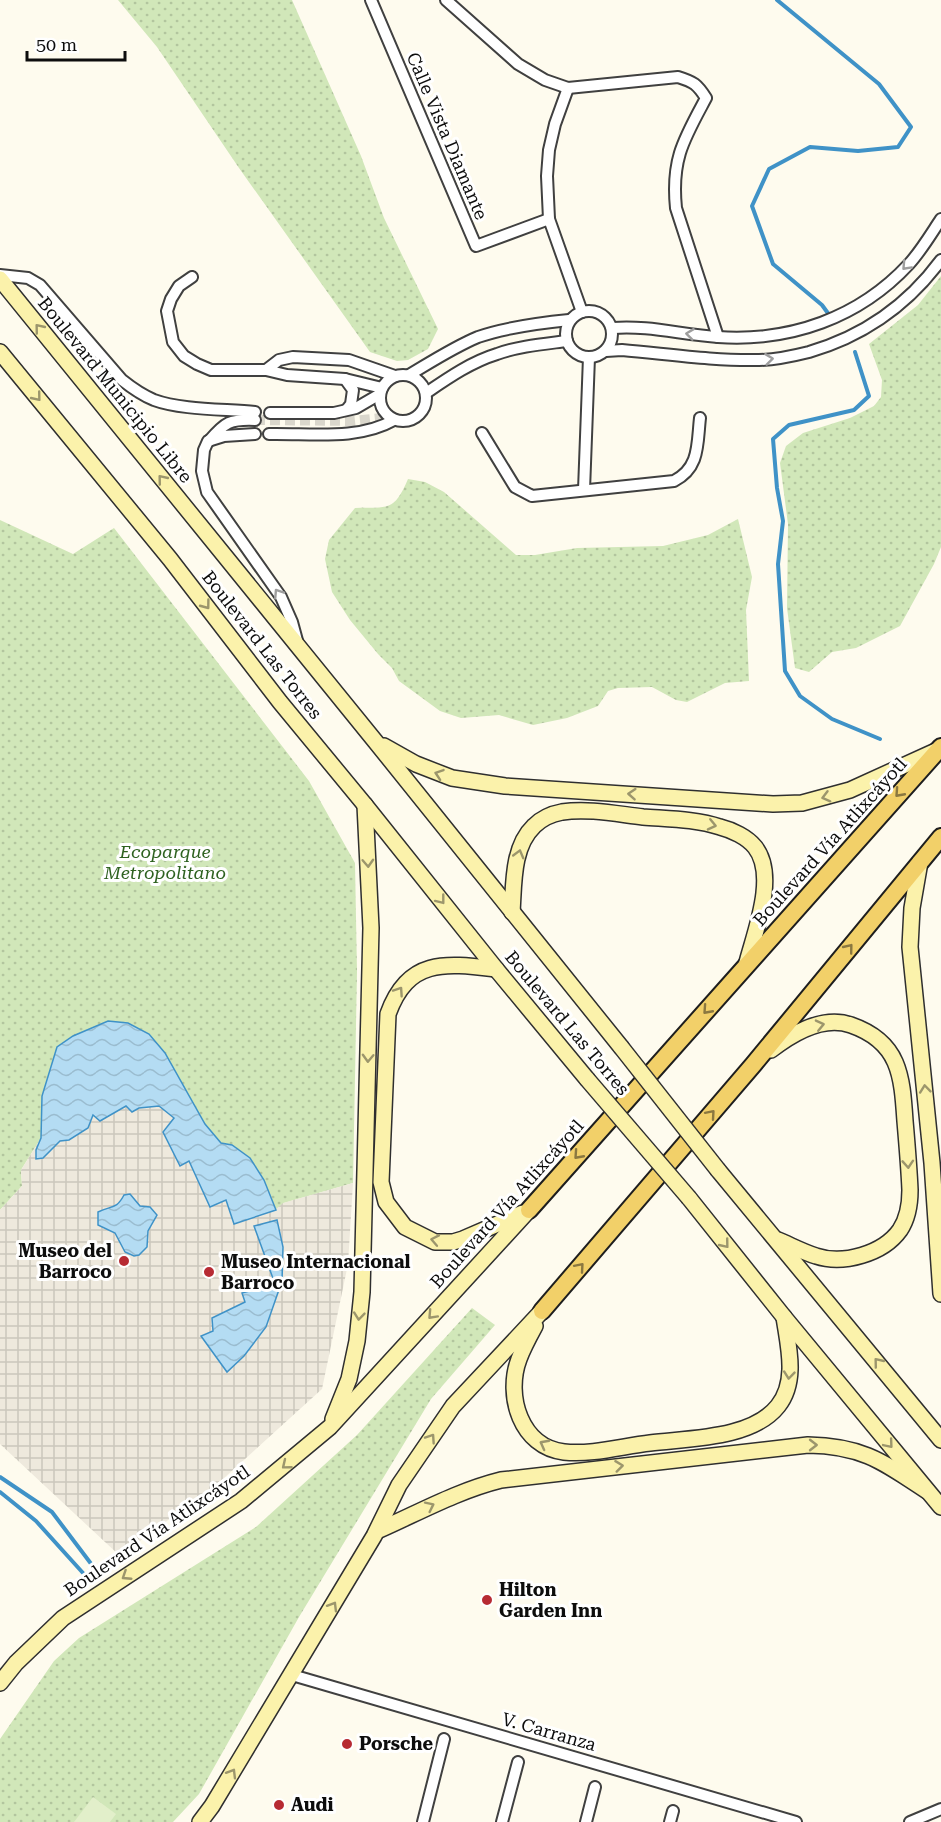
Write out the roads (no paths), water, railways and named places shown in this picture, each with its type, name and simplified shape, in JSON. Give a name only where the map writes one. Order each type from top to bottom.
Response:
[{"type":"main road","name":"Boulevard Municipio Libre","points":[[0,277],[199,524]]},
{"type":"main road","name":"Boulevard Las Torres","points":[[0,352],[170,559],[280,702],[495,969],[689,1198],[784,1317],[941,1506]]},
{"type":"main road","name":"Boulevard Las Torres","points":[[199,524],[718,1170],[778,1239],[941,1440]]},
{"type":"main road","points":[[375,741],[416,764],[452,778],[505,786],[773,804],[802,803],[850,790],[940,748]]},
{"type":"main road","name":"Boulevard Vía Atlixcáyotl","points":[[0,1683],[16,1663],[63,1618],[241,1501],[330,1427],[529,1210],[940,748]]},
{"type":"main road","points":[[330,1427],[349,1378],[357,1341],[362,1292],[371,928],[365,805]]},
{"type":"main road","points":[[512,912],[515,870],[520,848],[532,827],[546,816],[579,810],[708,823],[723,827],[746,839],[755,847],[764,870],[763,902],[746,966]]},
{"type":"main road","points":[[200,1822],[292,1675],[377,1532],[399,1485],[453,1406],[542,1311],[753,1065],[941,837]]},
{"type":"main road","points":[[920,862],[912,908],[910,947],[932,1163],[941,1294]]},
{"type":"main road","points":[[495,969],[467,966],[430,968],[418,972],[407,980],[394,996],[388,1014],[381,1182],[386,1202],[405,1227],[435,1242],[453,1242],[463,1239],[529,1210]]},
{"type":"main road","points":[[753,1065],[798,1031],[832,1022],[848,1024],[875,1035],[885,1045],[896,1062],[903,1086],[910,1206],[899,1231],[888,1242],[874,1250],[858,1257],[842,1259],[816,1256],[778,1239]]},
{"type":"main road","points":[[542,1311],[518,1360],[514,1388],[519,1415],[525,1429],[535,1440],[548,1448],[575,1453],[728,1433],[756,1425],[779,1405],[786,1392],[790,1361],[784,1317]]},
{"type":"main road","points":[[377,1532],[447,1498],[501,1480],[808,1445],[831,1445],[871,1456],[927,1491]]},
{"type":"street","name":"Calle Vista Diamante","points":[[371,0],[476,246],[549,219]]},
{"type":"street","points":[[446,0],[518,64],[545,80],[568,87],[678,77],[694,82],[706,98],[682,143],[675,171],[676,208],[718,337]]},
{"type":"street","points":[[568,87],[549,150],[549,219],[582,312]]},
{"type":"street","points":[[612,328],[629,327],[718,337],[751,337],[812,327],[836,319],[887,286],[910,263],[941,219]]},
{"type":"street","points":[[569,320],[566,330],[567,341],[574,351],[589,357],[598,356],[606,351],[622,350],[722,360],[762,360],[793,356],[854,336],[878,322],[918,289],[941,260]]},
{"type":"street","points":[[0,277],[28,278],[40,285],[122,380],[144,395],[172,405],[255,416],[237,419],[222,426],[208,441],[204,450],[202,471],[207,492],[212,501],[281,597],[292,622],[299,647]]},
{"type":"street","points":[[192,277],[175,292],[167,311],[173,342],[184,356],[211,370],[266,370],[287,375],[345,379],[381,391]]},
{"type":"street","points":[[266,370],[279,360],[293,357],[349,360],[395,376],[409,375],[478,337],[529,325],[569,320],[582,312],[595,311],[607,318],[612,328],[612,340],[606,351]]},
{"type":"street","points":[[426,393],[458,371],[496,354],[529,346],[567,341]]},
{"type":"street","points":[[584,490],[589,357]]},
{"type":"street","points":[[381,391],[380,405],[386,414],[394,420],[404,422],[414,419],[422,412],[426,403],[426,393],[420,382],[409,375]]},
{"type":"street","points":[[270,413],[324,413],[356,408],[381,391],[387,381],[395,376]]},
{"type":"street","points":[[345,379],[352,390],[351,404],[347,409]]},
{"type":"street","points":[[482,433],[515,487],[532,496],[674,481],[685,476],[694,464],[700,418]]},
{"type":"street","points":[[269,434],[358,433],[374,430],[394,420]]},
{"type":"street","points":[[208,441],[224,436],[255,434]]},
{"type":"street","name":"V. Carranza","points":[[292,1675],[796,1822]]},
{"type":"street","points":[[423,1822],[444,1739]]},
{"type":"street","points":[[502,1822],[518,1762]]},
{"type":"street","points":[[586,1822],[595,1787]]},
{"type":"street","points":[[910,1822],[941,1809]]},
{"type":"water","points":[[108,1021],[128,1023],[149,1034],[165,1053],[205,1124],[221,1143],[232,1145],[250,1158],[264,1180],[276,1210],[234,1224],[226,1200],[210,1207],[189,1161],[180,1166],[163,1132],[174,1118],[159,1106],[139,1108],[132,1112],[126,1106],[100,1121],[93,1115],[88,1128],[69,1140],[60,1141],[43,1158],[36,1159],[36,1150],[41,1138],[42,1096],[57,1047],[73,1036]]},
{"type":"water","points":[[130,1194],[140,1206],[150,1207],[157,1215],[148,1231],[147,1247],[139,1255],[134,1256],[125,1252],[115,1233],[98,1225],[98,1212],[116,1205],[124,1195]]},
{"type":"water","points":[[277,1220],[283,1247],[282,1281],[266,1327],[244,1356],[227,1372],[201,1336],[213,1331],[212,1318],[245,1302],[242,1293],[275,1284],[254,1226]]},
{"type":"waterway","points":[[777,0],[879,84],[911,127],[898,147],[858,151],[810,147],[769,169],[752,206],[773,264],[822,305],[830,316]]},
{"type":"waterway","points":[[855,352],[869,396],[854,410],[789,425],[773,439],[777,488],[783,521],[778,564],[785,671],[800,696],[832,719],[880,739]]},
{"type":"waterway","points":[[0,1477],[52,1512],[92,1565]]},
{"type":"waterway","points":[[0,1492],[36,1521],[83,1573]]},
{"type":"tunnel","points":[[255,420],[354,421],[390,417]]},
{"type":"place","name":"Museo del Barroco","points":[[124,1261]]},
{"type":"place","name":"Museo Internacional Barroco","points":[[209,1272]]},
{"type":"place","name":"Hilton Garden Inn","points":[[487,1600]]},
{"type":"place","name":"Porsche","points":[[347,1744]]},
{"type":"place","name":"Audi","points":[[279,1805]]},
{"type":"park label","name":"Ecoparque Metropolitano","points":[[165,862]]}]
